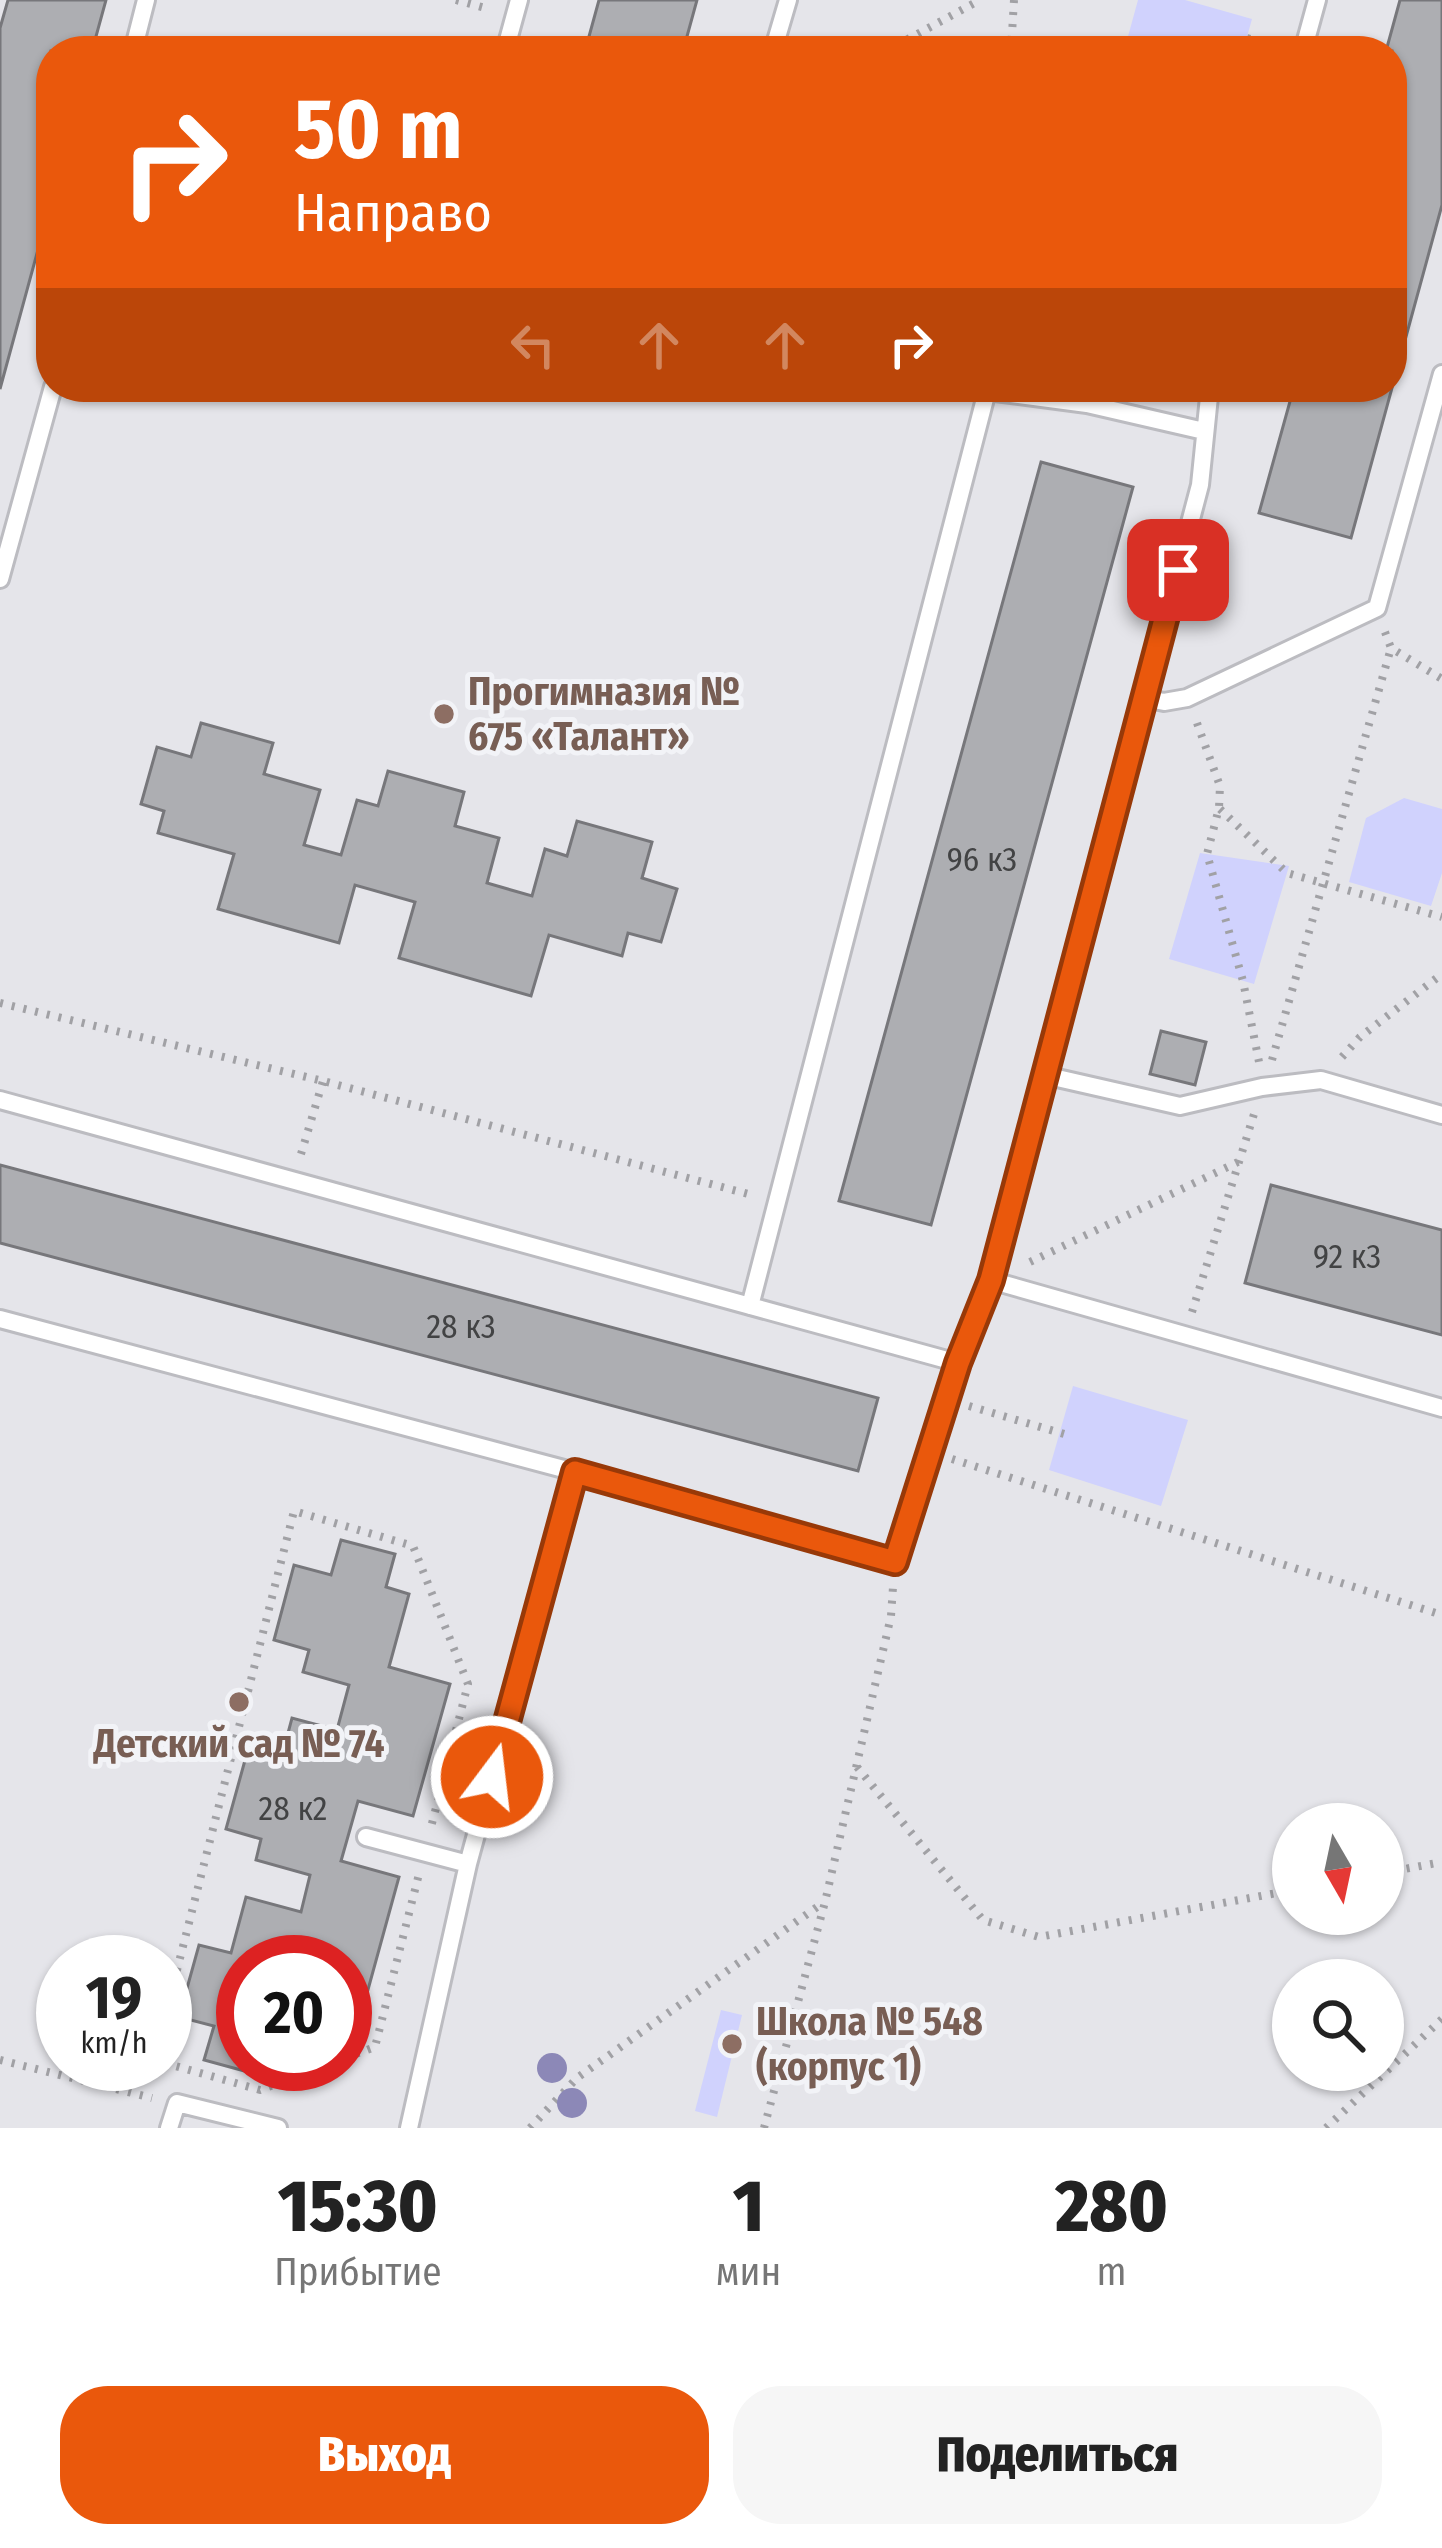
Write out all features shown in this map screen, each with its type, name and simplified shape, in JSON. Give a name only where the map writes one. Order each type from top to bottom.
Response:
[{"type":"lane","points":[[138,36],[146,0]]},
{"type":"lane","points":[[509,36],[519,0]]},
{"type":"lane","points":[[777,36],[788,0]]},
{"type":"lane","points":[[1307,36],[1317,0]]},
{"type":"lane","points":[[1144,698],[1164,702],[1186,698],[1377,608],[1433,436],[1442,374]]},
{"type":"lane","points":[[0,580],[48,402]]},
{"type":"lane","points":[[750,1306],[979,402]]},
{"type":"lane","points":[[1073,402],[1204,431]]},
{"type":"lane","points":[[4,1324],[575,1472],[895,1562],[958,1363],[991,1280],[1200,485],[1208,402]]},
{"type":"lane","points":[[1044,1075],[1180,1106],[1321,1080],[1442,1115]]},
{"type":"lane","points":[[0,1100],[958,1363]]},
{"type":"lane","points":[[991,1280],[1442,1408]]},
{"type":"lane","points":[[409,2128],[468,1864],[575,1472]]},
{"type":"lane","points":[[366,1837],[468,1864]]},
{"type":"lane","points":[[169,2128],[177,2103],[278,2128]]},
{"type":"path","points":[[914,36],[980,0]]},
{"type":"path","points":[[1012,36],[1014,0]]},
{"type":"path","points":[[1184,1336],[1391,648],[1377,608]]},
{"type":"path","points":[[1391,648],[1442,679]]},
{"type":"path","points":[[1186,698],[1220,786],[1207,854],[1244,981],[1262,1088]]},
{"type":"path","points":[[1219,808],[1286,873],[1442,916]]},
{"type":"path","points":[[1321,1080],[1360,1037],[1442,974]]},
{"type":"path","points":[[0,1003],[323,1081],[777,1202]]},
{"type":"path","points":[[294,1181],[323,1081]]},
{"type":"path","points":[[991,1280],[1239,1161]]},
{"type":"path","points":[[946,1400],[1071,1436]]},
{"type":"path","points":[[930,1452],[1442,1616]]},
{"type":"path","points":[[186,1935],[294,1511],[413,1546],[467,1684],[372,2048]]},
{"type":"path","points":[[764,2128],[825,1902],[891,1616],[895,1562]]},
{"type":"path","points":[[856,1766],[982,1920],[1039,1936],[1272,1894]]},
{"type":"path","points":[[1404,1869],[1442,1862]]},
{"type":"path","points":[[530,2128],[577,2078],[825,1902]]},
{"type":"path","points":[[1326,2128],[1442,2019]]},
{"type":"path","points":[[0,2060],[177,2103]]},
{"type":"shaded area","points":[[1138,0],[1185,0],[1252,19],[1247,36],[1128,36]]},
{"type":"shaded area","points":[[1404,798],[1442,809],[1442,873],[1431,906],[1349,882],[1366,818]]},
{"type":"shaded area","points":[[1200,853],[1289,866],[1254,984],[1169,959]]},
{"type":"shaded area","points":[[1073,1386],[1188,1420],[1161,1506],[1049,1470]]},
{"type":"shaded area","points":[[721,2010],[742,2015],[717,2117],[695,2111]]},
{"type":"building","points":[[8,0],[106,0],[96,36],[36,36],[36,257],[0,389],[0,28]]},
{"type":"building","points":[[599,0],[697,0],[687,36],[589,36]]},
{"type":"building","points":[[1400,0],[1442,0],[1442,205],[1407,333],[1407,36],[1390,36]]},
{"type":"building","points":[[1290,402],[1388,402],[1351,538],[1259,513]]},
{"type":"building","points":[[1041,462],[1133,487],[931,1225],[839,1201]]},
{"type":"building","points":[[201,723],[273,743],[264,774],[320,790],[304,845],[341,855],[357,800],[378,806],[388,771],[464,792],[455,826],[499,838],[487,883],[532,896],[545,849],[567,856],[577,821],[652,842],[642,878],[677,889],[661,942],[628,933],[622,956],[549,935],[531,996],[399,958],[415,902],[355,885],[339,943],[218,909],[234,854],[158,833],[164,811],[141,804],[157,747],[191,757]]},
{"type":"building","points":[[1161,1031],[1206,1042],[1195,1085],[1150,1074]]},
{"type":"building","points":[[0,1165],[878,1398],[858,1471],[0,1243]]},
{"type":"building","points":[[1271,1185],[1442,1230],[1442,1335],[1245,1283]]},
{"type":"building","points":[[341,1540],[395,1554],[386,1587],[409,1594],[389,1667],[450,1684],[413,1816],[358,1801],[341,1861],[399,1877],[372,1975],[372,1935],[236,1935],[246,1897],[301,1912],[310,1875],[256,1860],[261,1839],[226,1829],[247,1753],[280,1763],[292,1718],[337,1730],[349,1685],[303,1672],[309,1650],[274,1640],[294,1565],[331,1575]]},
{"type":"building","points":[[199,1945],[216,1949],[216,2063],[204,2060],[214,2026],[192,2020],[192,1970]]},
{"type":"place","name":"Прогимназия № 675 «Талант»","points":[[444,714]]},
{"type":"place","name":"Детский сад № 74","points":[[239,1702]]},
{"type":"place","name":"Школа № 548 (корпус 1)","points":[[732,2044]]},
{"type":"route","points":[[492,1777],[575,1472],[895,1562],[958,1363],[991,1280],[1178,570]]}]
